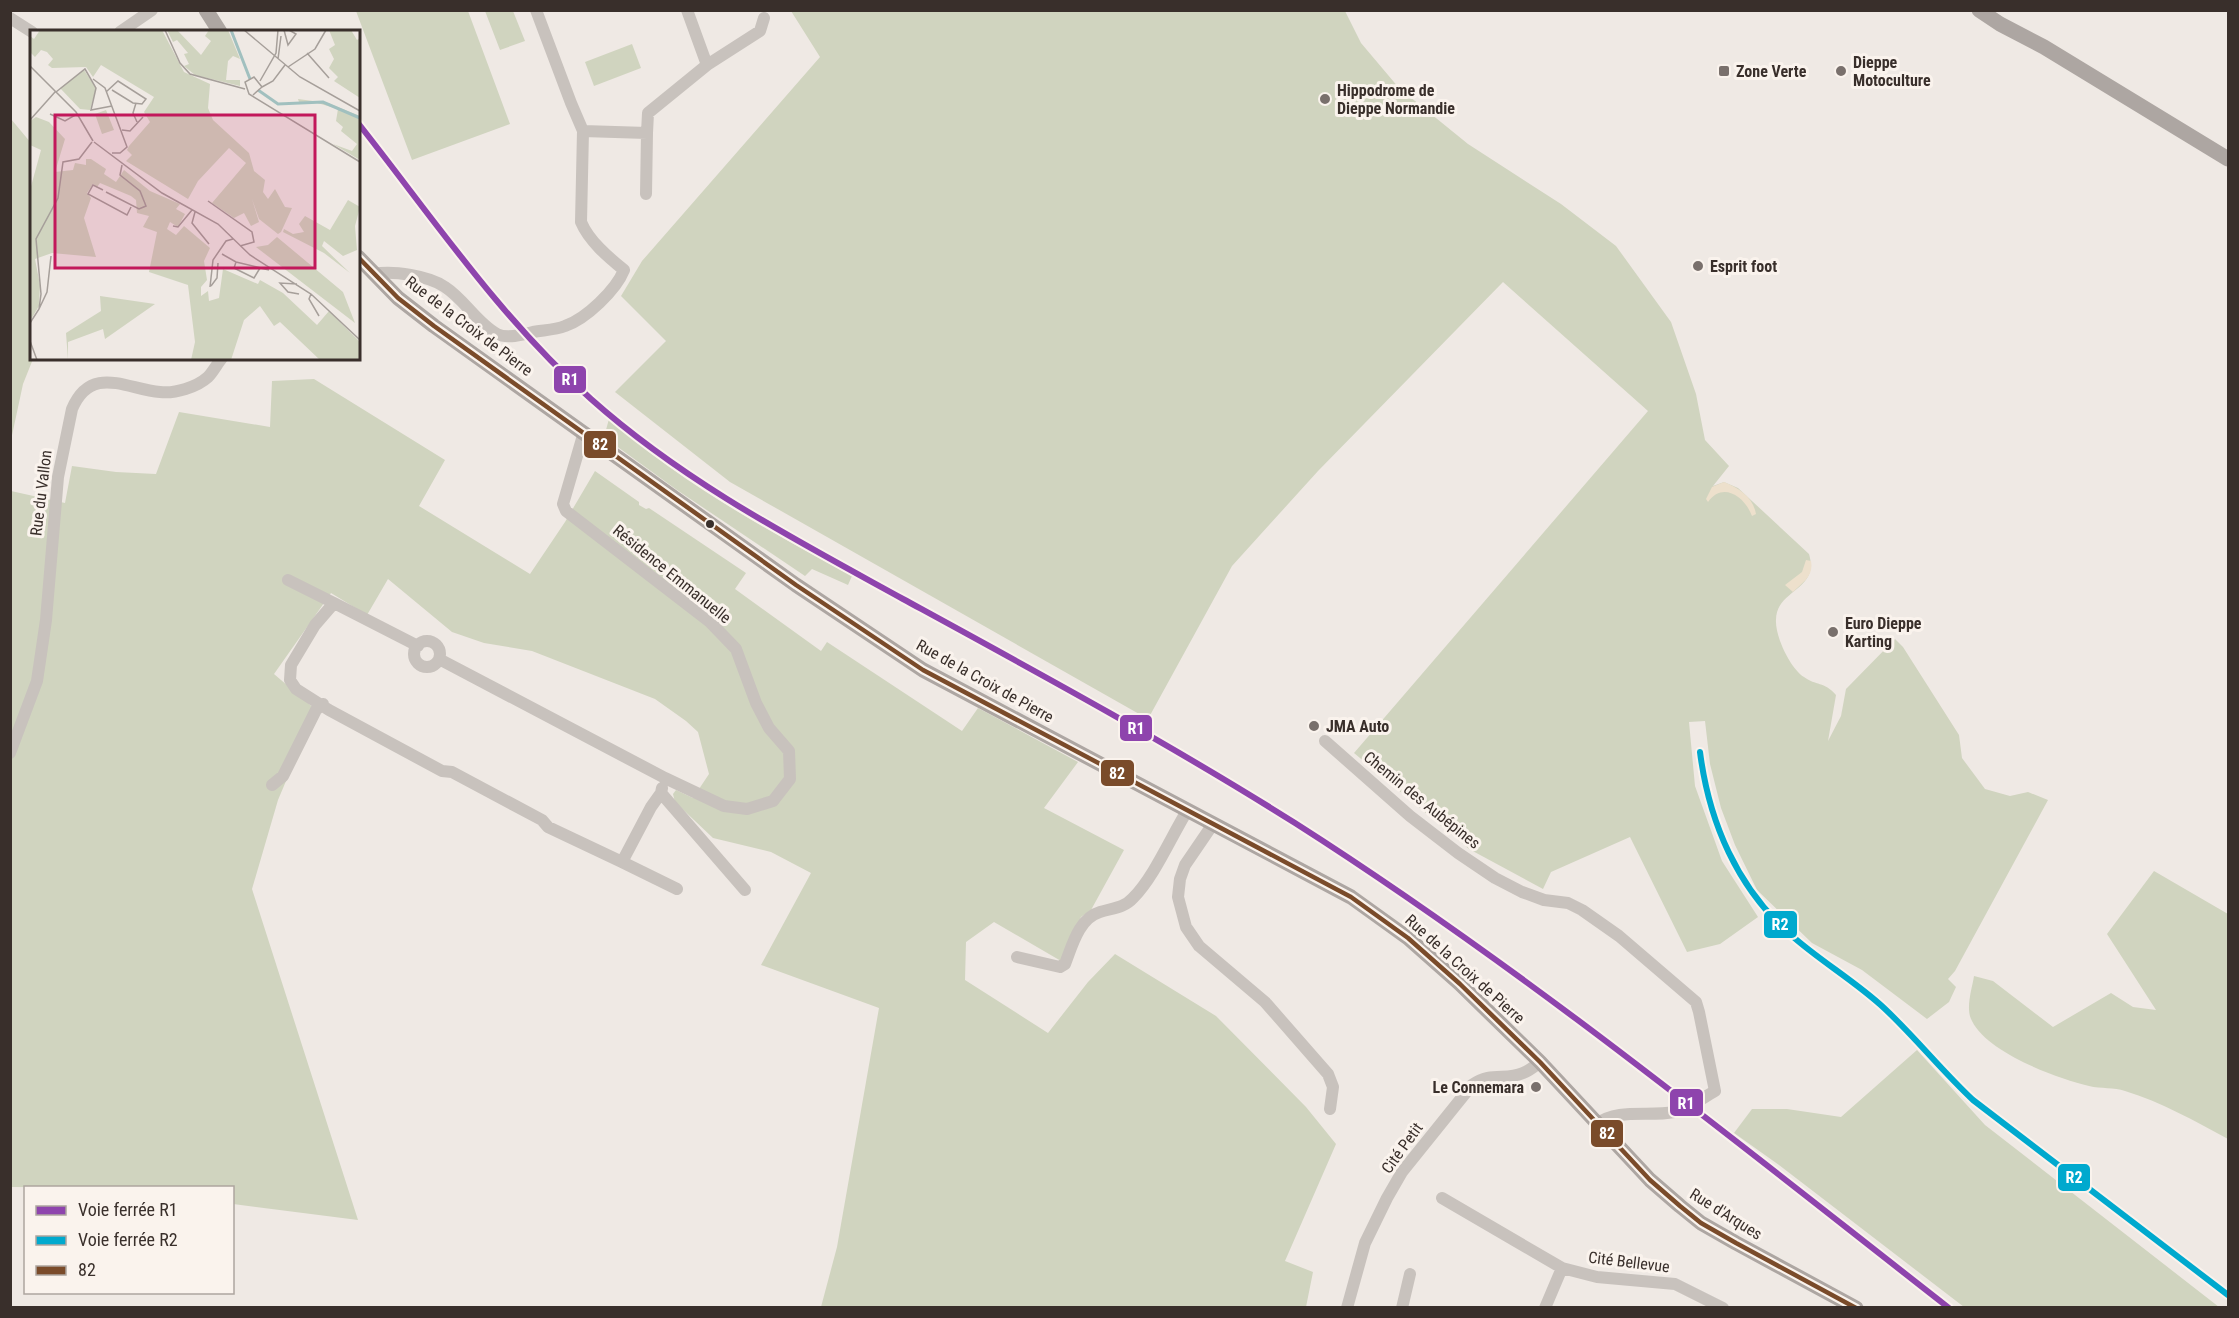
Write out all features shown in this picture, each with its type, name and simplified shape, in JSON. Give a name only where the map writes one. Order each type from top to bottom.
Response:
[{"type":"main road","points":[[206,10],[219,30]]},
{"type":"main road","points":[[1978,10],[2044,46],[2229,159]]},
{"type":"main road","name":"Rue de la Croix de Pierre","points":[[360,259],[398,298],[434,326],[796,585],[922,670],[1351,897],[1408,938],[1460,984],[1540,1062],[1597,1124]]},
{"type":"main road","name":"Rue d'Arques","points":[[1597,1124],[1650,1180],[1701,1223],[1856,1308]]},
{"type":"street","points":[[123,30],[152,10]]},
{"type":"street","points":[[374,274],[399,273],[445,286],[494,332],[506,336],[557,328],[575,321],[612,292],[624,270],[611,260],[585,231],[581,222],[583,131],[536,10]]},
{"type":"street","points":[[687,10],[707,65]]},
{"type":"street","points":[[10,18],[30,31]]},
{"type":"street","points":[[646,194],[648,113],[707,65],[760,31],[764,18]]},
{"type":"street","points":[[583,131],[647,133]]},
{"type":"street","name":"Rue du Vallon","points":[[10,753],[38,681],[46,620],[58,477],[75,400],[98,382],[120,383],[161,392],[194,386],[208,377],[221,360]]},
{"type":"street","name":"Résidence Emmanuelle","points":[[439,659],[665,778],[724,806],[747,810],[772,801],[790,779],[789,751],[769,728],[756,703],[736,649],[710,622],[566,511],[563,504],[584,432]]},
{"type":"street","name":"Résidence Emmanuelle","points":[[288,580],[418,646]]},
{"type":"street","points":[[334,603],[315,625],[290,669],[290,680],[297,689],[329,710],[442,771],[452,772],[542,820],[548,827],[677,890]]},
{"type":"street","name":"Résidence Emmanuelle","points":[[424,642],[433,643],[439,649],[439,659],[430,666],[421,665],[414,653],[424,642]]},
{"type":"street","points":[[272,785],[283,776],[316,710],[323,704]]},
{"type":"street","name":"Chemin des Aubépines","points":[[1325,741],[1410,816],[1458,853],[1494,878],[1522,892],[1544,900],[1568,903],[1589,914],[1620,936],[1696,1002],[1700,1011],[1715,1091],[1690,1107],[1676,1112],[1613,1116],[1597,1124]]},
{"type":"street","points":[[622,862],[651,807],[661,793],[665,778]]},
{"type":"street","points":[[661,793],[746,890]]},
{"type":"street","points":[[1017,957],[1060,967],[1065,964],[1078,932],[1086,920],[1098,912],[1122,907],[1141,890],[1187,811]]},
{"type":"street","points":[[1213,824],[1185,865],[1179,879],[1178,897],[1186,927],[1199,946],[1265,1002],[1328,1074],[1333,1087],[1330,1109]]},
{"type":"street","name":"Cité Petit","points":[[1347,1308],[1365,1243],[1402,1172],[1472,1085],[1490,1076],[1522,1074],[1540,1062]]},
{"type":"street","name":"Cité Bellevue","points":[[1442,1198],[1562,1268],[1597,1277],[1675,1284],[1723,1308]]},
{"type":"street","points":[[1545,1308],[1562,1268]]},
{"type":"street","points":[[1402,1308],[1410,1274]]},
{"type":"green space","points":[[356,11],[468,11],[510,124],[412,160]]},
{"type":"green space","points":[[485,11],[513,11],[525,41],[500,50]]},
{"type":"green space","points":[[791,11],[1345,11],[1361,43],[1399,88],[1468,144],[1561,204],[1616,246],[1671,322],[1696,394],[1705,440],[1729,466],[1713,486],[1724,482],[1738,488],[1809,554],[1811,566],[1808,576],[1783,602],[1778,610],[1776,627],[1784,651],[1799,673],[1808,680],[1828,688],[1836,695],[1828,741],[1841,716],[1846,689],[1895,639],[1903,647],[1959,735],[1962,758],[1985,789],[2010,796],[2028,792],[2048,800],[1955,971],[1948,979],[1956,987],[1949,1002],[1927,1019],[1862,970],[1812,943],[1757,890],[1735,845],[1721,808],[1710,764],[1705,721],[1689,722],[1695,786],[1722,861],[1758,917],[1720,944],[1687,952],[1630,837],[1551,872],[1543,889],[1469,849],[1354,753],[1648,411],[1503,282],[1318,471],[1232,566],[1148,719],[730,482],[615,392],[666,341],[621,296],[642,261],[820,57]]},
{"type":"green space","points":[[632,44],[641,68],[594,86],[585,62]]},
{"type":"green space","points":[[11,119],[30,142],[30,360],[33,360],[23,384],[11,440]]},
{"type":"green space","points":[[314,379],[445,460],[419,506],[530,574],[565,522],[595,471],[639,502],[639,505],[646,509],[649,508],[746,573],[735,589],[821,651],[827,642],[962,731],[978,708],[1078,762],[1044,808],[1124,850],[1091,910],[1081,917],[1061,961],[994,922],[966,942],[965,980],[1048,1033],[1088,982],[1115,954],[1216,1016],[1306,1107],[1336,1144],[1285,1261],[1313,1272],[1306,1307],[821,1307],[837,1247],[879,1008],[761,965],[811,873],[771,852],[713,838],[675,802],[673,794],[676,790],[693,798],[709,774],[698,732],[655,699],[532,651],[484,643],[452,632],[388,579],[367,615],[331,593],[274,674],[316,710],[278,800],[252,889],[358,1220],[234,1204],[234,1186],[11,1187],[11,491],[65,503],[72,466],[116,472],[156,474],[179,412],[270,427],[272,381]]},
{"type":"green space","points":[[609,419],[695,485],[788,541],[852,576],[848,585],[812,569],[805,576],[677,490],[604,437]]},
{"type":"green space","points":[[2154,871],[2228,914],[2228,1139],[2178,1112],[2138,1095],[2075,1082],[2007,1054],[1980,1033],[1970,1016],[1974,976],[1993,981],[2053,1027],[2111,993],[2133,1007],[2156,1010],[2107,934]]},
{"type":"green space","points":[[1917,1050],[1985,1125],[2219,1307],[1964,1307],[1734,1133],[1752,1109],[1787,1109],[1841,1117]]},
{"type":"sand","points":[[1724,482],[1744,494],[1752,503],[1756,514],[1752,516],[1739,498],[1727,492],[1714,496],[1708,502],[1706,499],[1712,487]]},
{"type":"sand","points":[[1806,560],[1811,561],[1811,571],[1804,582],[1793,592],[1785,585],[1802,572]]},
{"type":"rail line","name":"R1","points":[[360,126],[469,266],[527,335],[591,399],[664,457],[741,508],[781,531],[1199,764],[1380,879],[1464,937],[1628,1058],[1949,1308]]},
{"type":"rail line","name":"R2","points":[[1700,752],[1710,804],[1729,852],[1741,875],[1772,917],[1802,944],[1884,1008],[1973,1100],[2228,1295]]},
{"type":"transit line","name":"82","points":[[360,259],[398,298],[434,326],[796,585],[923,670],[1351,897],[1408,938],[1460,984],[1540,1062],[1650,1180],[1680,1206],[1701,1223],[1856,1308]]},
{"type":"place","name":"Zone Verte","points":[[1724,71]]},
{"type":"place","name":"Dieppe Motoculture","points":[[1841,71]]},
{"type":"place","name":"Hippodrome de Dieppe Normandie","points":[[1325,99]]},
{"type":"place","name":"Esprit foot","points":[[1698,266]]},
{"type":"place","name":"Euro Dieppe Karting","points":[[1833,632]]},
{"type":"place","name":"JMA Auto","points":[[1314,726]]},
{"type":"place","name":"Le Connemara","points":[[1536,1087]]}]
